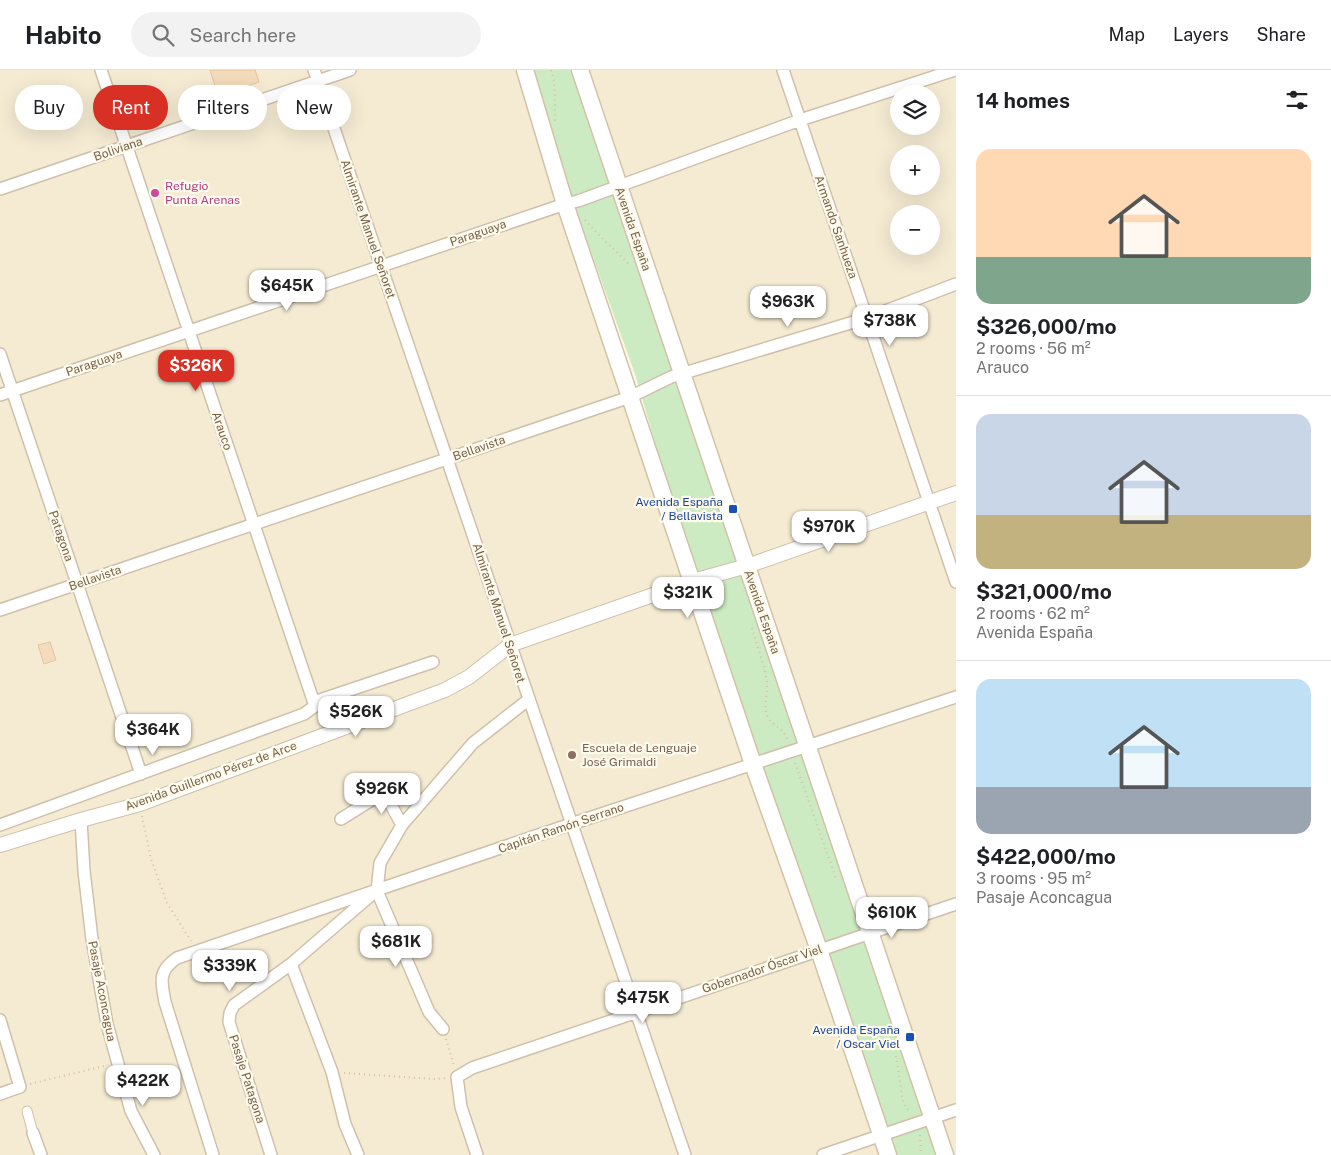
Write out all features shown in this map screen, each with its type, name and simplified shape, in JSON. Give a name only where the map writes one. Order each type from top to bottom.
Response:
[{"type":"main road","points":[[525,70],[572,203],[630,396],[753,764],[819,950],[888,1155]]},
{"type":"main road","name":"Avenida España","points":[[580,70],[870,932],[925,1120],[945,1155]]},
{"type":"street","name":"Arauco","points":[[101,70],[314,704]]},
{"type":"street","name":"Boliviana","points":[[0,188],[127,146],[315,76],[350,70]]},
{"type":"street","name":"Armando Sanhueza","points":[[783,70],[956,582]]},
{"type":"street","name":"Paraguaya","points":[[0,395],[572,203],[800,120],[956,70]]},
{"type":"street","name":"Almirante Manuel Señoret","points":[[315,76],[448,458],[570,824],[685,1155]]},
{"type":"street","name":"Bellavista","points":[[0,610],[630,396],[682,374],[867,318],[956,284]]},
{"type":"street","name":"Patagona","points":[[0,354],[141,774]]},
{"type":"street","name":"Avenida Guillermo Pérez de Arce","points":[[0,844],[140,804],[445,690],[469,676],[510,645],[693,581],[747,566],[956,493]]},
{"type":"street","name":"Avenida Guillermo Pérez de Arce","points":[[0,825],[304,714],[314,704],[433,662]]},
{"type":"street","name":"Capitán Ramón Serrano","points":[[213,1155],[165,1002],[162,985],[163,972],[177,958],[570,824],[956,696]]},
{"type":"street","points":[[442,1029],[429,1012],[376,891],[380,863],[402,825],[473,744],[528,700]]},
{"type":"street","points":[[341,819],[384,792],[402,825]]},
{"type":"street","name":"Pasaje Aconcagua","points":[[81,820],[84,871],[92,938],[107,1024],[131,1111],[154,1155]]},
{"type":"street","name":"Pasaje Patagona","points":[[271,1155],[229,1022],[230,1012],[234,1005],[291,964],[376,891]]},
{"type":"street","name":"Gobernador Óscar Viel","points":[[457,1077],[472,1068],[956,904]]},
{"type":"street","points":[[291,964],[332,1072],[345,1124],[358,1155]]},
{"type":"street","points":[[0,1020],[20,1087],[0,1094]]},
{"type":"street","points":[[457,1077],[461,1107],[477,1155]]},
{"type":"street","points":[[823,1155],[956,1110]]},
{"type":"street","points":[[27,1111],[42,1155]]},
{"type":"path","points":[[551,70],[555,84],[556,124]]},
{"type":"path","points":[[572,203],[586,222],[633,267]]},
{"type":"path","points":[[751,624],[766,676],[765,710],[768,718],[786,733],[838,882]]},
{"type":"path","points":[[140,804],[151,859],[167,903],[197,951]]},
{"type":"path","points":[[332,1072],[434,1079],[457,1077],[442,1029]]},
{"type":"path","points":[[895,1049],[903,1102],[925,1120],[921,1140],[921,1155]]},
{"type":"path","points":[[20,1087],[117,1063]]},
{"type":"shaded area","points":[[0,70],[516,70],[881,1155],[0,1155]]},
{"type":"shaded area","points":[[590,70],[956,70],[956,1155],[954,1155]]},
{"type":"green space","points":[[533,70],[573,70],[681,389],[736,562],[796,734],[862,937],[939,1155],[892,1155],[695,580],[635,374],[576,210]]},
{"type":"building","points":[[210,70],[255,70],[259,82],[250,85],[215,85]]},
{"type":"building","points":[[50,642],[56,660],[44,664],[38,645]]},
{"type":"place","name":"Refugio Punta Arenas","points":[[155,193]]},
{"type":"place","name":"Avenida España / Bellavista","points":[[733,509]]},
{"type":"place","name":"Escuela de Lenguaje José Grimaldi","points":[[572,755]]},
{"type":"place","name":"Avenida España / Oscar Viel","points":[[910,1037]]}]
